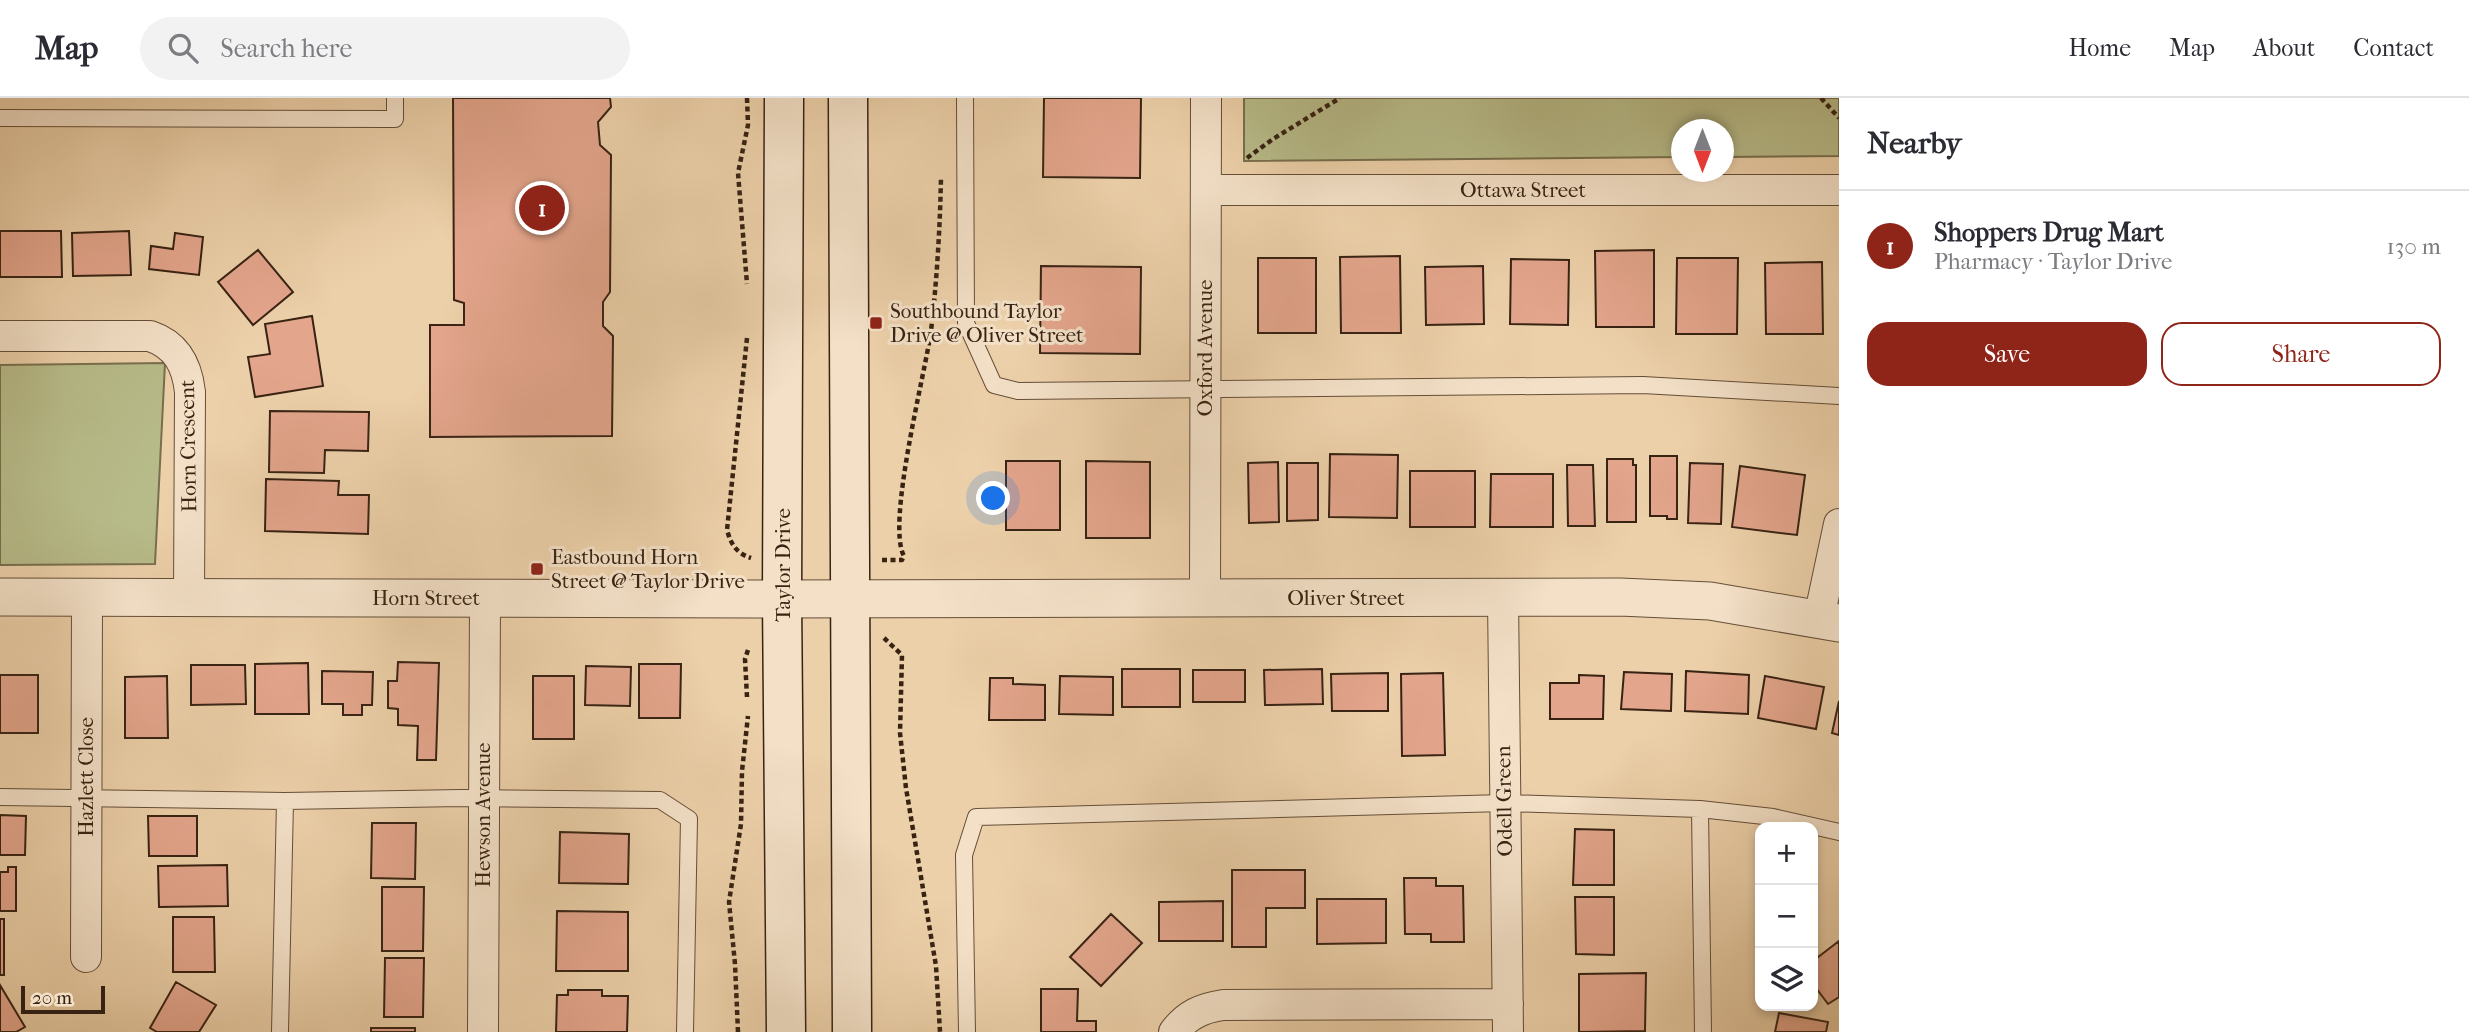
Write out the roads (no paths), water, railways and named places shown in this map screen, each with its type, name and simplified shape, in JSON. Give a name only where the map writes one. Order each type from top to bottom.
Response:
[{"type":"main road","name":"Taylor Drive","points":[[784,98],[782,599],[786,1032]]},
{"type":"main road","points":[[848,98],[852,1032]]},
{"type":"street","name":"Oxford Avenue","points":[[1205,598],[1206,98]]},
{"type":"street","name":"Ottawa Street","points":[[1206,190],[1839,190]]},
{"type":"street","name":"Horn Crescent","points":[[0,336],[150,336],[164,341],[184,363],[190,392],[190,598]]},
{"type":"street","points":[[1829,620],[1839,524]]},
{"type":"street","name":"Horn Street","points":[[0,597],[851,598]]},
{"type":"street","name":"Hazlett Close","points":[[86,957],[87,597]]},
{"type":"street","name":"Odell Green","points":[[1174,1032],[1181,1023],[1199,1011],[1223,1005],[1508,1018],[1503,597]]},
{"type":"street","name":"Oliver Street","points":[[851,598],[1665,598],[1710,601],[1829,620]]},
{"type":"street","name":"Hewson Avenue","points":[[483,1032],[485,599]]},
{"type":"lane","points":[[0,118],[395,119],[395,98]]},
{"type":"lane","points":[[965,98],[966,323],[994,385],[1018,391],[1643,385],[1839,396]]},
{"type":"lane","points":[[0,797],[285,801],[483,798],[660,800],[689,819],[685,1032]]},
{"type":"lane","points":[[280,1032],[285,801]]},
{"type":"lane","points":[[967,1032],[964,855],[976,817],[1504,803],[1700,809],[1773,817],[1839,832]]},
{"type":"lane","points":[[1700,809],[1703,1032]]},
{"type":"place","name":"Shoppers Drug Mart","points":[[542,208]]},
{"type":"place","name":"Southbound Taylor Drive @ Oliver Street","points":[[876,323]]},
{"type":"place","name":"Eastbound Horn Street @ Taylor Drive","points":[[537,569]]}]
